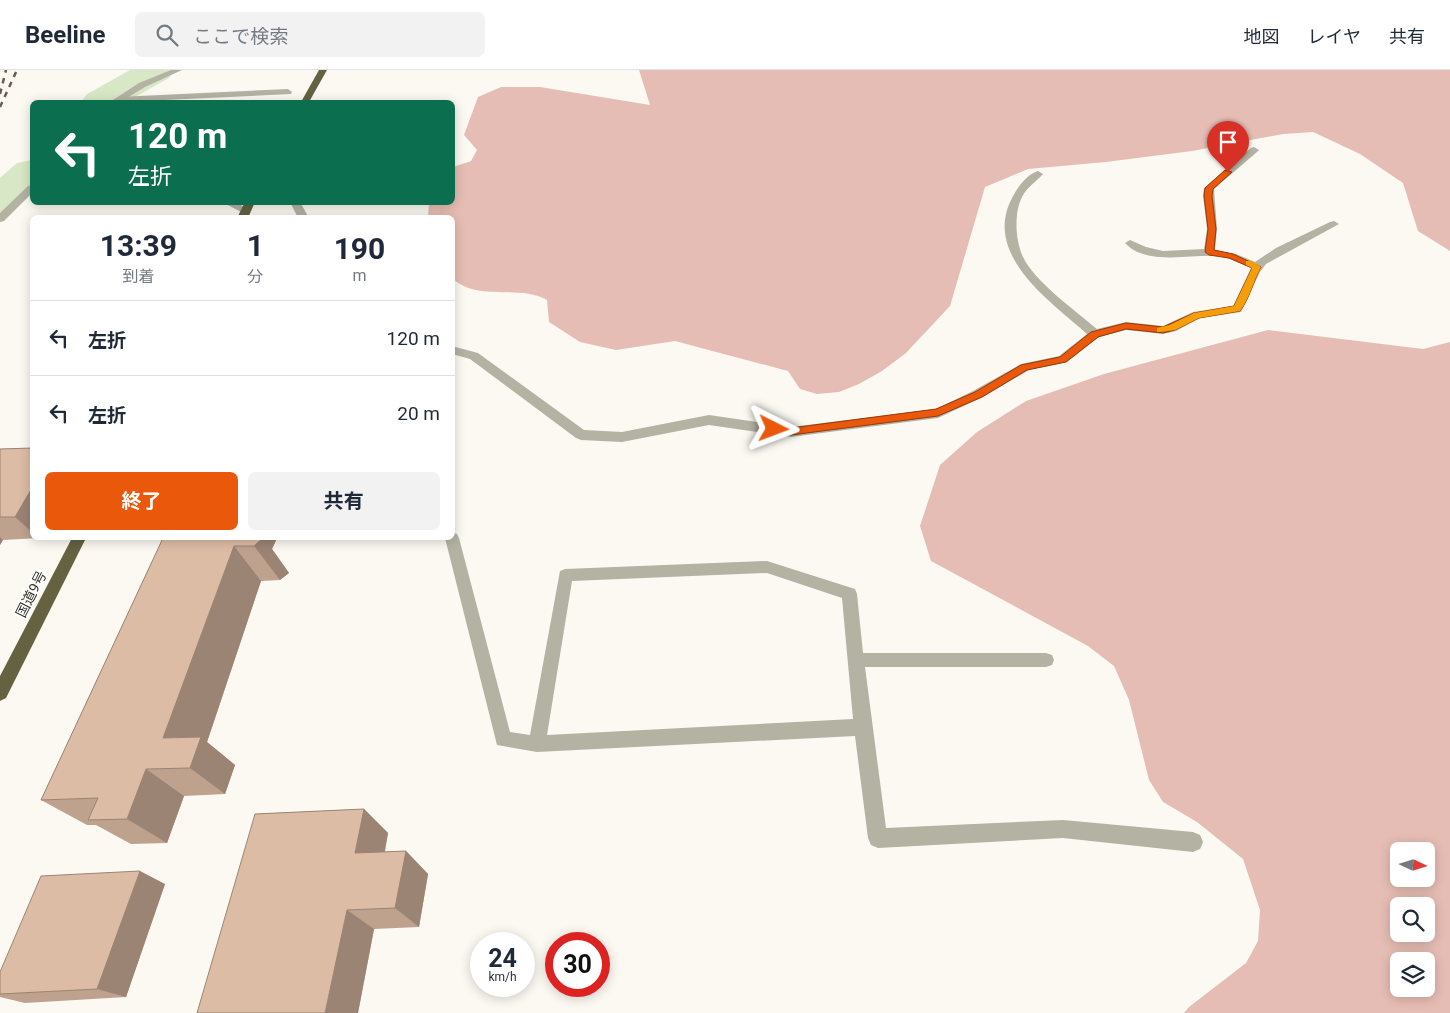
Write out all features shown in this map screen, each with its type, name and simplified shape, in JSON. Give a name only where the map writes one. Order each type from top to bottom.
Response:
[{"type":"highway","points":[[306,100],[323,70]]},
{"type":"highway","name":"国道9号","points":[[0,693],[78,540]]},
{"type":"street","points":[[118,100],[142,85],[178,70]]},
{"type":"street","points":[[135,100],[288,92]]},
{"type":"street","points":[[1209,252],[1212,229],[1208,196],[1209,188],[1254,150]]},
{"type":"street","points":[[1038,174],[1026,182],[1016,195],[1012,208],[1010,226],[1017,257],[1046,291],[1095,334]]},
{"type":"street","points":[[0,219],[20,202],[30,190]]},
{"type":"street","points":[[20,202],[30,200]]},
{"type":"street","points":[[233,205],[245,210]]},
{"type":"street","points":[[455,351],[474,356],[581,434],[622,437],[709,420],[791,432],[938,413],[978,394],[1025,367],[1063,360],[1095,334],[1126,326],[1163,330],[1172,328],[1197,315],[1236,308],[1242,302],[1249,281],[1261,260],[1334,224]]},
{"type":"street","points":[[1130,243],[1152,254],[1209,252],[1230,255],[1257,267]]},
{"type":"street","points":[[453,540],[503,738],[537,744],[863,727]]},
{"type":"street","points":[[537,744],[565,576],[767,567],[849,594],[855,660],[878,838],[1063,830],[1193,842]]},
{"type":"street","points":[[855,660],[1046,660]]},
{"type":"shaded area","points":[[639,70],[1450,70],[1450,251],[1418,231],[1403,183],[1360,154],[1313,132],[1283,134],[1192,151],[1106,162],[1028,169],[985,187],[950,306],[906,353],[882,371],[859,384],[839,392],[817,394],[800,389],[788,371],[675,341],[616,350],[580,342],[549,322],[547,300],[536,295],[524,293],[475,290],[463,286],[455,280],[455,215],[428,215],[429,205],[455,205],[455,166],[471,161],[477,150],[464,135],[478,97],[501,87],[540,87],[650,105]]},
{"type":"shaded area","points":[[1268,330],[1423,349],[1450,342],[1450,1013],[1184,1013],[1189,1007],[1246,963],[1258,941],[1260,910],[1243,859],[1197,822],[1163,802],[1149,780],[1129,700],[1114,666],[1088,646],[931,561],[920,526],[940,465],[977,432],[1026,401],[1104,374]]},
{"type":"building","points":[[30,448],[30,491],[15,517],[0,517],[0,449]]},
{"type":"building","points":[[162,540],[261,540],[254,546],[234,546],[163,738],[201,737],[190,768],[146,769],[127,819],[88,820],[98,798],[41,800]]},
{"type":"building","points":[[364,809],[355,853],[406,851],[395,908],[347,910],[325,1013],[197,1013],[255,814]]},
{"type":"building","points":[[140,871],[97,989],[0,994],[0,972],[41,876]]},
{"type":"waterway","points":[[104,100],[156,70]]},
{"type":"waterway","points":[[0,200],[30,174]]},
{"type":"railway","points":[[0,94],[6,70]]},
{"type":"railway","points":[[0,107],[17,70]]},
{"type":"slow traffic","points":[[1161,330],[1172,328],[1197,315],[1226,312],[1236,308],[1242,302],[1249,281],[1257,267],[1249,263]]},
{"type":"route","points":[[774,429],[791,432],[938,413],[978,394],[1025,367],[1063,360],[1095,334],[1126,326],[1163,330],[1172,328],[1197,315],[1226,312],[1236,308],[1242,302],[1249,281],[1257,267],[1230,255],[1209,252],[1212,229],[1208,196],[1209,188],[1228,172]]}]
